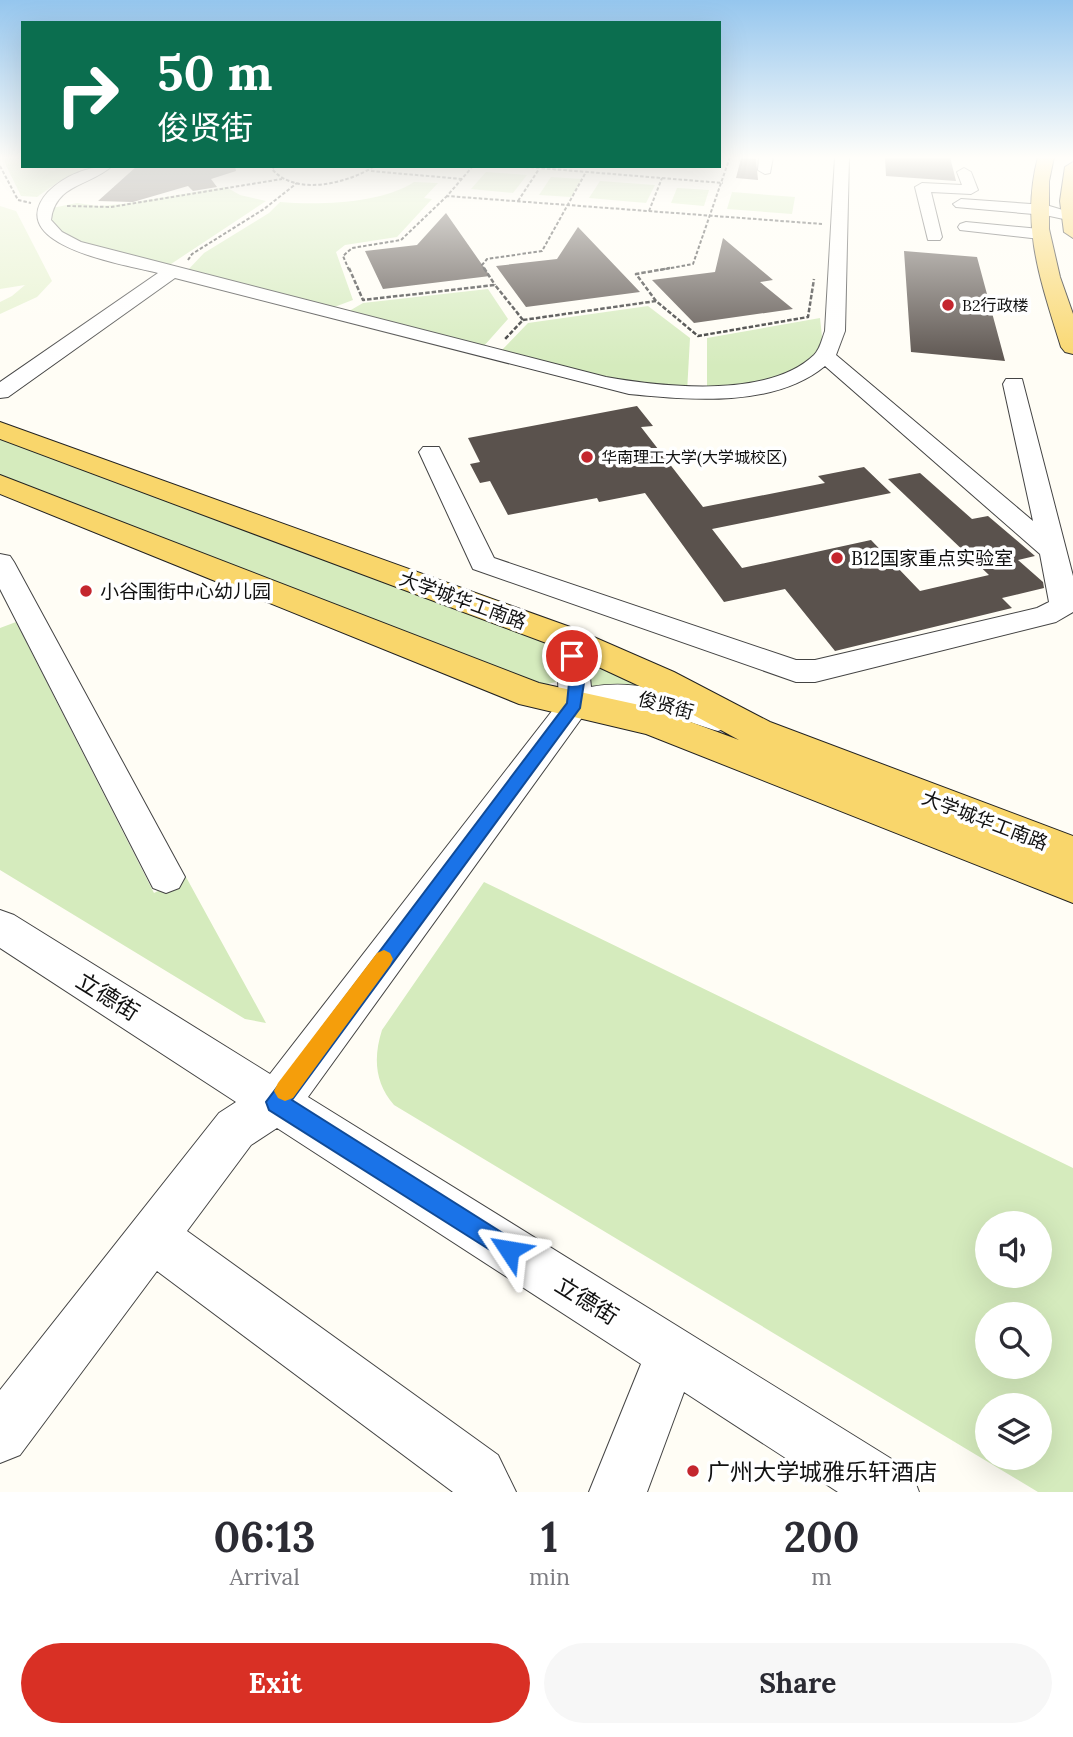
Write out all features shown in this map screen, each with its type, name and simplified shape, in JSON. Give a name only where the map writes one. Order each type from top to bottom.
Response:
[{"type":"main road","points":[[1041,227],[1055,258],[1073,347]]},
{"type":"main road","name":"大学城华工南路","points":[[0,430],[559,636],[661,681],[757,732],[1064,849]]},
{"type":"main road","name":"大学城华工南路","points":[[0,484],[518,690],[653,722],[1073,884]]},
{"type":"street","points":[[47,227],[71,244],[180,266],[640,390],[697,394],[747,390],[793,377],[825,356],[835,337],[839,227]]},
{"type":"street","points":[[934,237],[942,227]]},
{"type":"street","points":[[0,392],[180,266]]},
{"type":"street","points":[[825,356],[1053,551]]},
{"type":"street","points":[[431,452],[482,563],[796,671],[833,667],[1059,610],[1064,604],[1014,384]]},
{"type":"street","points":[[0,562],[166,877]]},
{"type":"street","points":[[0,1435],[235,1129],[276,1102],[575,704],[575,664],[569,649],[559,636]]},
{"type":"street","name":"俊贤街","points":[[575,704],[598,697],[638,695],[757,732]]},
{"type":"street","name":"立德街","points":[[0,928],[890,1492]]},
{"type":"street","points":[[152,1236],[478,1475],[487,1492]]},
{"type":"street","points":[[618,1492],[672,1354]]},
{"type":"path","points":[[180,266],[192,254],[236,227]]},
{"type":"path","points":[[415,227],[401,240],[352,248],[343,256],[363,300],[495,285]]},
{"type":"path","points":[[523,320],[482,265],[487,259],[542,251],[557,227]]},
{"type":"path","points":[[705,227],[694,264],[636,274],[656,301],[698,336],[808,317],[814,278]]},
{"type":"path","points":[[496,348],[523,320],[656,301]]},
{"type":"green space","points":[[0,227],[24,227],[52,281],[37,297],[0,314],[0,302],[25,285],[0,289]]},
{"type":"green space","points":[[49,227],[227,227],[168,266],[63,238]]},
{"type":"green space","points":[[247,227],[407,227],[397,237],[345,245],[336,252],[353,300],[329,309],[186,272],[204,253]]},
{"type":"green space","points":[[488,289],[508,319],[483,347],[344,314],[363,303]]},
{"type":"green space","points":[[648,306],[690,338],[687,392],[649,388],[501,351],[528,323]]},
{"type":"green space","points":[[820,318],[824,355],[768,381],[741,387],[707,389],[707,338]]},
{"type":"green space","points":[[0,435],[542,640],[557,652],[559,681],[544,685],[0,479]]},
{"type":"green space","points":[[16,622],[154,893],[186,877],[266,1023],[245,1019],[0,870],[0,628]]},
{"type":"green space","points":[[583,655],[669,692],[614,686],[591,687]]},
{"type":"green space","points":[[484,882],[1073,1168],[1073,1492],[1038,1492],[1001,1470],[1052,1470],[1052,1393],[975,1393],[975,1454],[394,1105],[379,1079],[377,1050],[382,1030]]},
{"type":"building","points":[[434,227],[456,227],[490,276],[383,289],[365,251],[417,245]]},
{"type":"building","points":[[578,227],[640,292],[526,307],[496,266],[557,259]]},
{"type":"building","points":[[723,238],[773,280],[760,282],[793,309],[694,323],[652,280],[715,272]]},
{"type":"building","name":"B2行政楼","points":[[904,251],[977,257],[1005,361],[911,352]]},
{"type":"building","points":[[637,406],[653,426],[641,427],[703,507],[825,483],[818,476],[864,467],[891,493],[712,529],[742,568],[871,540],[920,591],[989,575],[888,479],[920,473],[972,519],[988,516],[1035,556],[1018,560],[1043,582],[1044,588],[1002,598],[1012,608],[835,651],[785,589],[724,602],[645,493],[599,502],[597,498],[508,515],[490,481],[480,483],[470,464],[480,462],[468,438]]},
{"type":"slow traffic","points":[[285,1091],[384,959]]},
{"type":"place","name":"B2行政楼","points":[[948,305]]},
{"type":"place","name":"华南理工大学(大学城校区)","points":[[587,457]]},
{"type":"place","name":"B12国家重点实验室","points":[[837,558]]},
{"type":"place","name":"小谷围街中心幼儿园","points":[[86,591]]},
{"type":"place","name":"广州大学城雅乐轩酒店","points":[[693,1471]]},
{"type":"route","points":[[509,1250],[276,1102],[575,704],[575,664],[572,656]]}]
